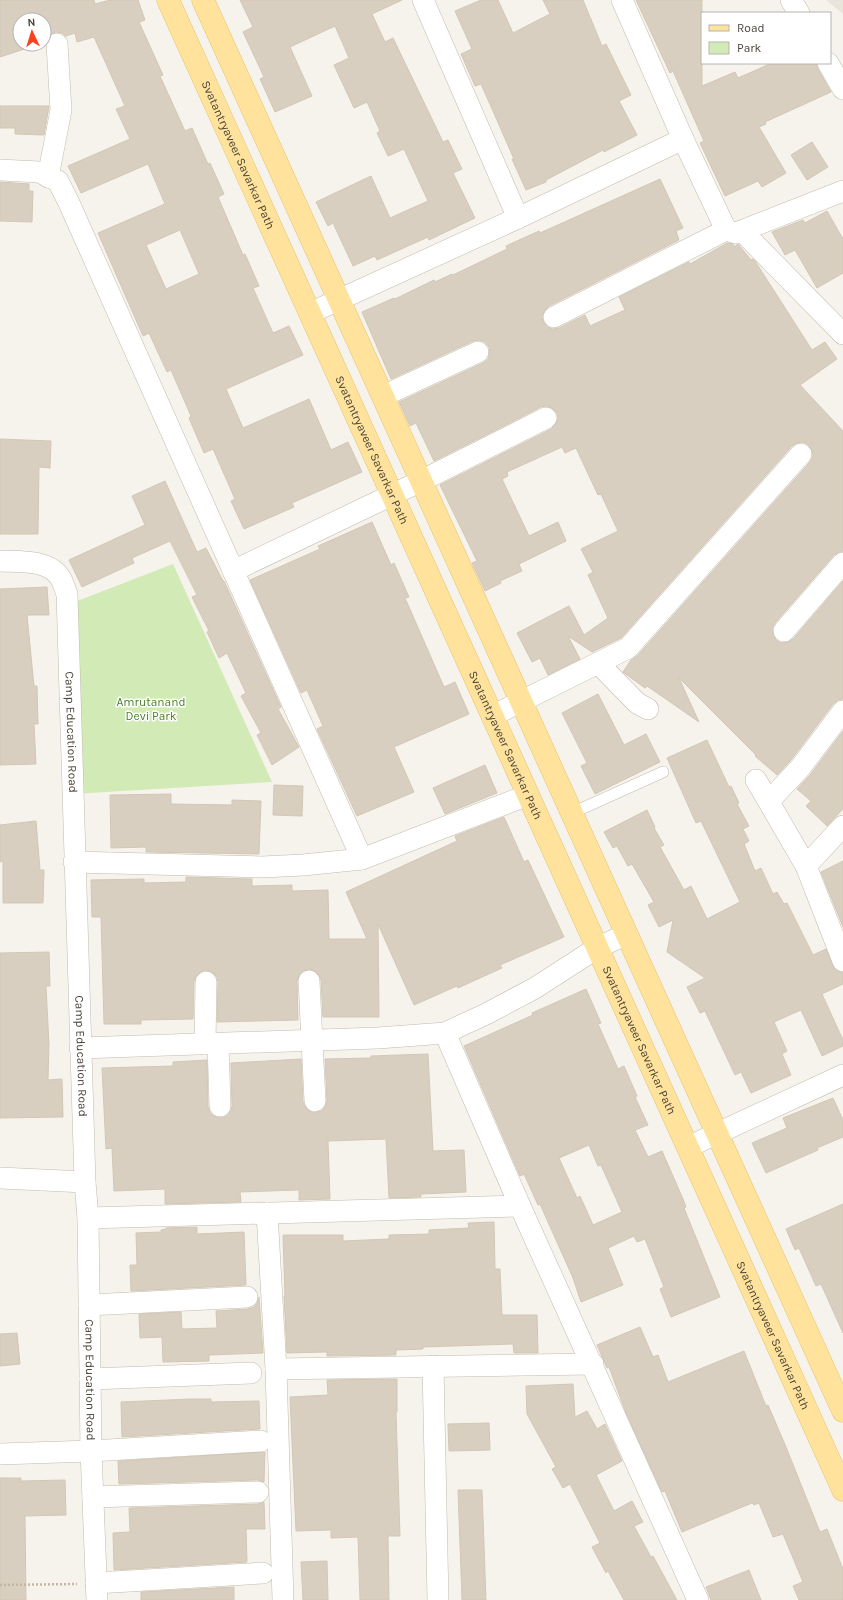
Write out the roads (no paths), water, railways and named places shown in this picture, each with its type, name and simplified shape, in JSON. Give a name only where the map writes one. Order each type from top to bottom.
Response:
[{"type":"main road","name":"Svatantryaveer Savarkar Path","points":[[168,0],[843,1490]]},
{"type":"main road","points":[[203,0],[843,1411]]},
{"type":"street","points":[[423,0],[518,218]]},
{"type":"street","points":[[622,0],[683,139],[734,230],[843,334]]},
{"type":"street","points":[[791,0],[797,12]]},
{"type":"street","points":[[48,177],[61,110],[57,44]]},
{"type":"street","points":[[829,64],[843,89]]},
{"type":"street","points":[[310,313],[518,218],[683,139]]},
{"type":"street","points":[[0,170],[39,172],[58,182],[69,203],[362,859]]},
{"type":"street","points":[[554,317],[734,230],[843,191]]},
{"type":"street","points":[[383,396],[478,352]]},
{"type":"street","points":[[233,571],[421,481],[546,418]]},
{"type":"street","points":[[492,716],[628,648],[802,454]]},
{"type":"street","name":"Camp Education Road","points":[[0,561],[33,562],[50,567],[61,578],[67,594],[80,1048],[85,1182],[88,1218],[91,1451],[97,1592]]},
{"type":"street","points":[[784,631],[843,563]]},
{"type":"street","points":[[598,664],[637,703],[648,709]]},
{"type":"street","points":[[768,801],[800,768],[843,711]]},
{"type":"street","points":[[756,780],[806,866],[843,961]]},
{"type":"street","points":[[74,862],[262,867],[303,865],[362,859],[528,795]]},
{"type":"street","points":[[806,866],[843,826]]},
{"type":"street","points":[[80,1048],[378,1038],[445,1033],[486,1014],[535,988],[597,948],[626,934]]},
{"type":"street","points":[[309,981],[315,1101]]},
{"type":"street","points":[[206,982],[220,1106]]},
{"type":"street","points":[[445,1033],[520,1206],[593,1364],[698,1600]]},
{"type":"street","points":[[688,1147],[843,1074]]},
{"type":"street","points":[[0,1178],[85,1182]]},
{"type":"street","points":[[88,1218],[520,1206]]},
{"type":"street","points":[[268,1213],[276,1369],[283,1600]]},
{"type":"street","points":[[89,1305],[247,1297]]},
{"type":"street","points":[[276,1369],[593,1364]]},
{"type":"street","points":[[433,1366],[438,1600]]},
{"type":"street","points":[[90,1379],[251,1373]]},
{"type":"street","points":[[0,1454],[91,1451],[261,1441]]},
{"type":"street","points":[[93,1497],[258,1492]]},
{"type":"street","points":[[97,1592],[263,1573]]},
{"type":"lane","points":[[572,813],[662,772]]},
{"type":"park label","name":"Amrutanand Devi Park","points":[[151,709]]}]
